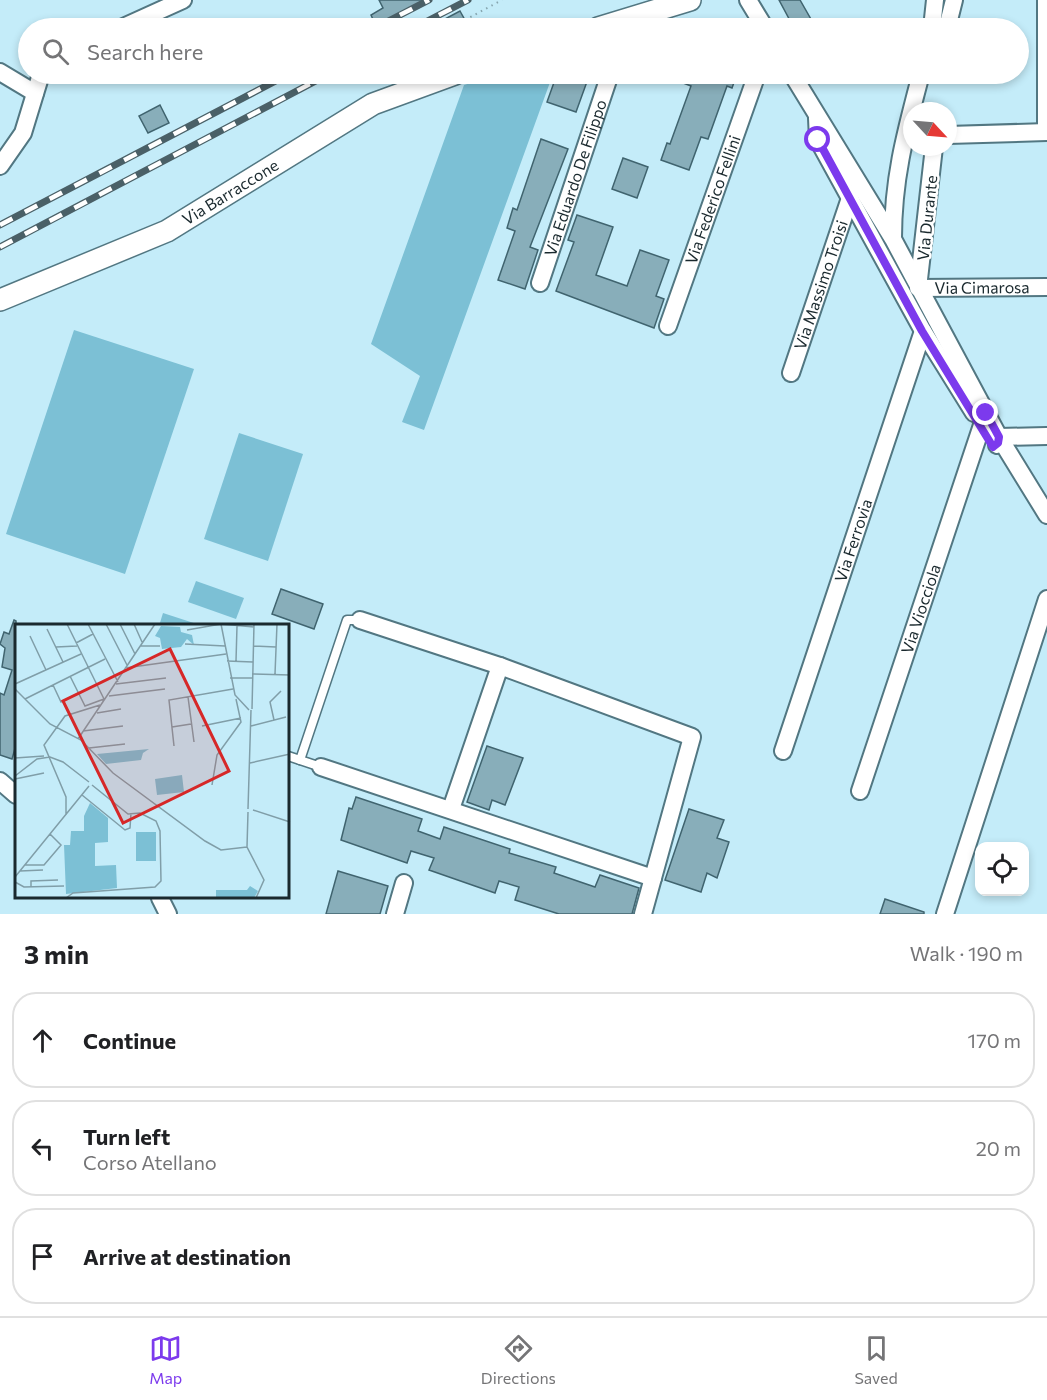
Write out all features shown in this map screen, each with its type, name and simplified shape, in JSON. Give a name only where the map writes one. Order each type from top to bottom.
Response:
[{"type":"street","points":[[143,18],[183,0]]},
{"type":"street","points":[[642,18],[690,0]]},
{"type":"street","points":[[748,0],[759,18]]},
{"type":"street","points":[[933,18],[935,0]]},
{"type":"street","points":[[950,18],[954,0]]},
{"type":"street","points":[[957,135],[1046,132],[1046,0]]},
{"type":"street","points":[[0,72],[18,83]]},
{"type":"street","points":[[20,84],[35,93]]},
{"type":"street","points":[[0,166],[23,133],[38,84]]},
{"type":"street","name":"Via Barraccone","points":[[0,300],[167,231],[373,104],[428,84]]},
{"type":"street","name":"Via Eduardo De Filippo","points":[[540,283],[607,84]]},
{"type":"street","name":"Via Federico Fellini","points":[[668,326],[754,84]]},
{"type":"street","points":[[798,84],[893,238],[999,437],[1047,515]]},
{"type":"street","points":[[893,238],[893,195],[901,150],[918,84]]},
{"type":"street","points":[[816,115],[818,140],[922,331],[982,425],[993,447],[998,443],[999,437]]},
{"type":"street","name":"Via Durante","points":[[918,288],[933,156]]},
{"type":"street","name":"Via Massimo Troisi","points":[[791,373],[850,198]]},
{"type":"street","name":"Via Cimarosa","points":[[918,288],[1047,287]]},
{"type":"street","name":"Via Ferrovia","points":[[783,751],[922,331]]},
{"type":"street","name":"Via Viocciola","points":[[860,791],[982,425]]},
{"type":"street","points":[[999,437],[1047,436]]},
{"type":"street","points":[[945,914],[1047,599]]},
{"type":"street","points":[[360,620],[500,666],[692,737],[643,914]]},
{"type":"street","points":[[451,809],[500,666]]},
{"type":"street","points":[[321,767],[653,878]]},
{"type":"street","points":[[0,781],[15,794]]},
{"type":"street","points":[[395,914],[404,883]]},
{"type":"street","points":[[160,899],[168,914]]},
{"type":"lane","points":[[300,760],[347,620],[360,620]]},
{"type":"lane","points":[[290,757],[321,767]]},
{"type":"path","points":[[469,18],[502,0]]},
{"type":"shaded area","points":[[549,84],[424,430],[402,422],[420,376],[371,344],[464,85]]},
{"type":"shaded area","points":[[74,330],[194,369],[125,574],[6,534]]},
{"type":"shaded area","points":[[239,433],[303,454],[268,561],[204,539]]},
{"type":"shaded area","points":[[196,581],[244,598],[236,619],[188,602]]},
{"type":"shaded area","points":[[163,613],[197,624],[160,624]]},
{"type":"building","points":[[379,0],[426,0],[391,18],[372,18],[371,15],[383,8]]},
{"type":"building","points":[[779,0],[800,0],[810,18],[789,18]]},
{"type":"building","points":[[460,11],[464,18],[447,18]]},
{"type":"building","points":[[553,84],[586,84],[576,112],[547,102]]},
{"type":"building","points":[[686,84],[733,84],[732,88],[727,86],[708,139],[701,137],[689,170],[661,160],[667,143],[670,144],[691,86]]},
{"type":"building","points":[[160,105],[169,123],[148,133],[139,116]]},
{"type":"building","points":[[541,139],[568,149],[530,247],[538,250],[525,289],[498,280],[515,231],[507,228],[513,208],[517,210]]},
{"type":"building","points":[[623,158],[648,167],[637,198],[612,189]]},
{"type":"building","points":[[577,215],[613,227],[596,275],[627,286],[640,250],[669,260],[656,296],[664,299],[654,328],[556,291],[574,242],[568,240]]},
{"type":"building","points":[[281,589],[323,604],[314,629],[272,614]]},
{"type":"building","points":[[14,620],[16,621],[15,748],[12,759],[0,755],[0,693],[4,695],[12,670],[2,667],[5,648],[0,644],[4,632],[9,634]]},
{"type":"building","points":[[487,746],[523,758],[505,805],[492,800],[489,810],[467,802]]},
{"type":"building","points":[[356,797],[422,819],[418,831],[440,839],[444,827],[510,849],[509,853],[556,867],[554,873],[595,887],[600,875],[639,888],[632,914],[559,914],[515,900],[519,887],[499,881],[495,893],[429,870],[434,858],[411,851],[407,863],[341,840],[349,808],[352,809]]},
{"type":"building","points":[[689,809],[724,820],[717,838],[729,842],[717,878],[707,873],[701,892],[665,880]]},
{"type":"building","points":[[338,871],[388,886],[380,914],[326,914]]},
{"type":"building","points":[[885,899],[924,912],[924,914],[880,914]]},
{"type":"railway","points":[[394,18],[429,0]]},
{"type":"railway","points":[[433,18],[468,0]]},
{"type":"railway","points":[[0,225],[270,84]]},
{"type":"railway","points":[[0,247],[310,84]]},
{"type":"route","points":[[818,140],[878,246],[922,331],[982,425],[993,447],[998,443],[999,437],[986,413]]}]
